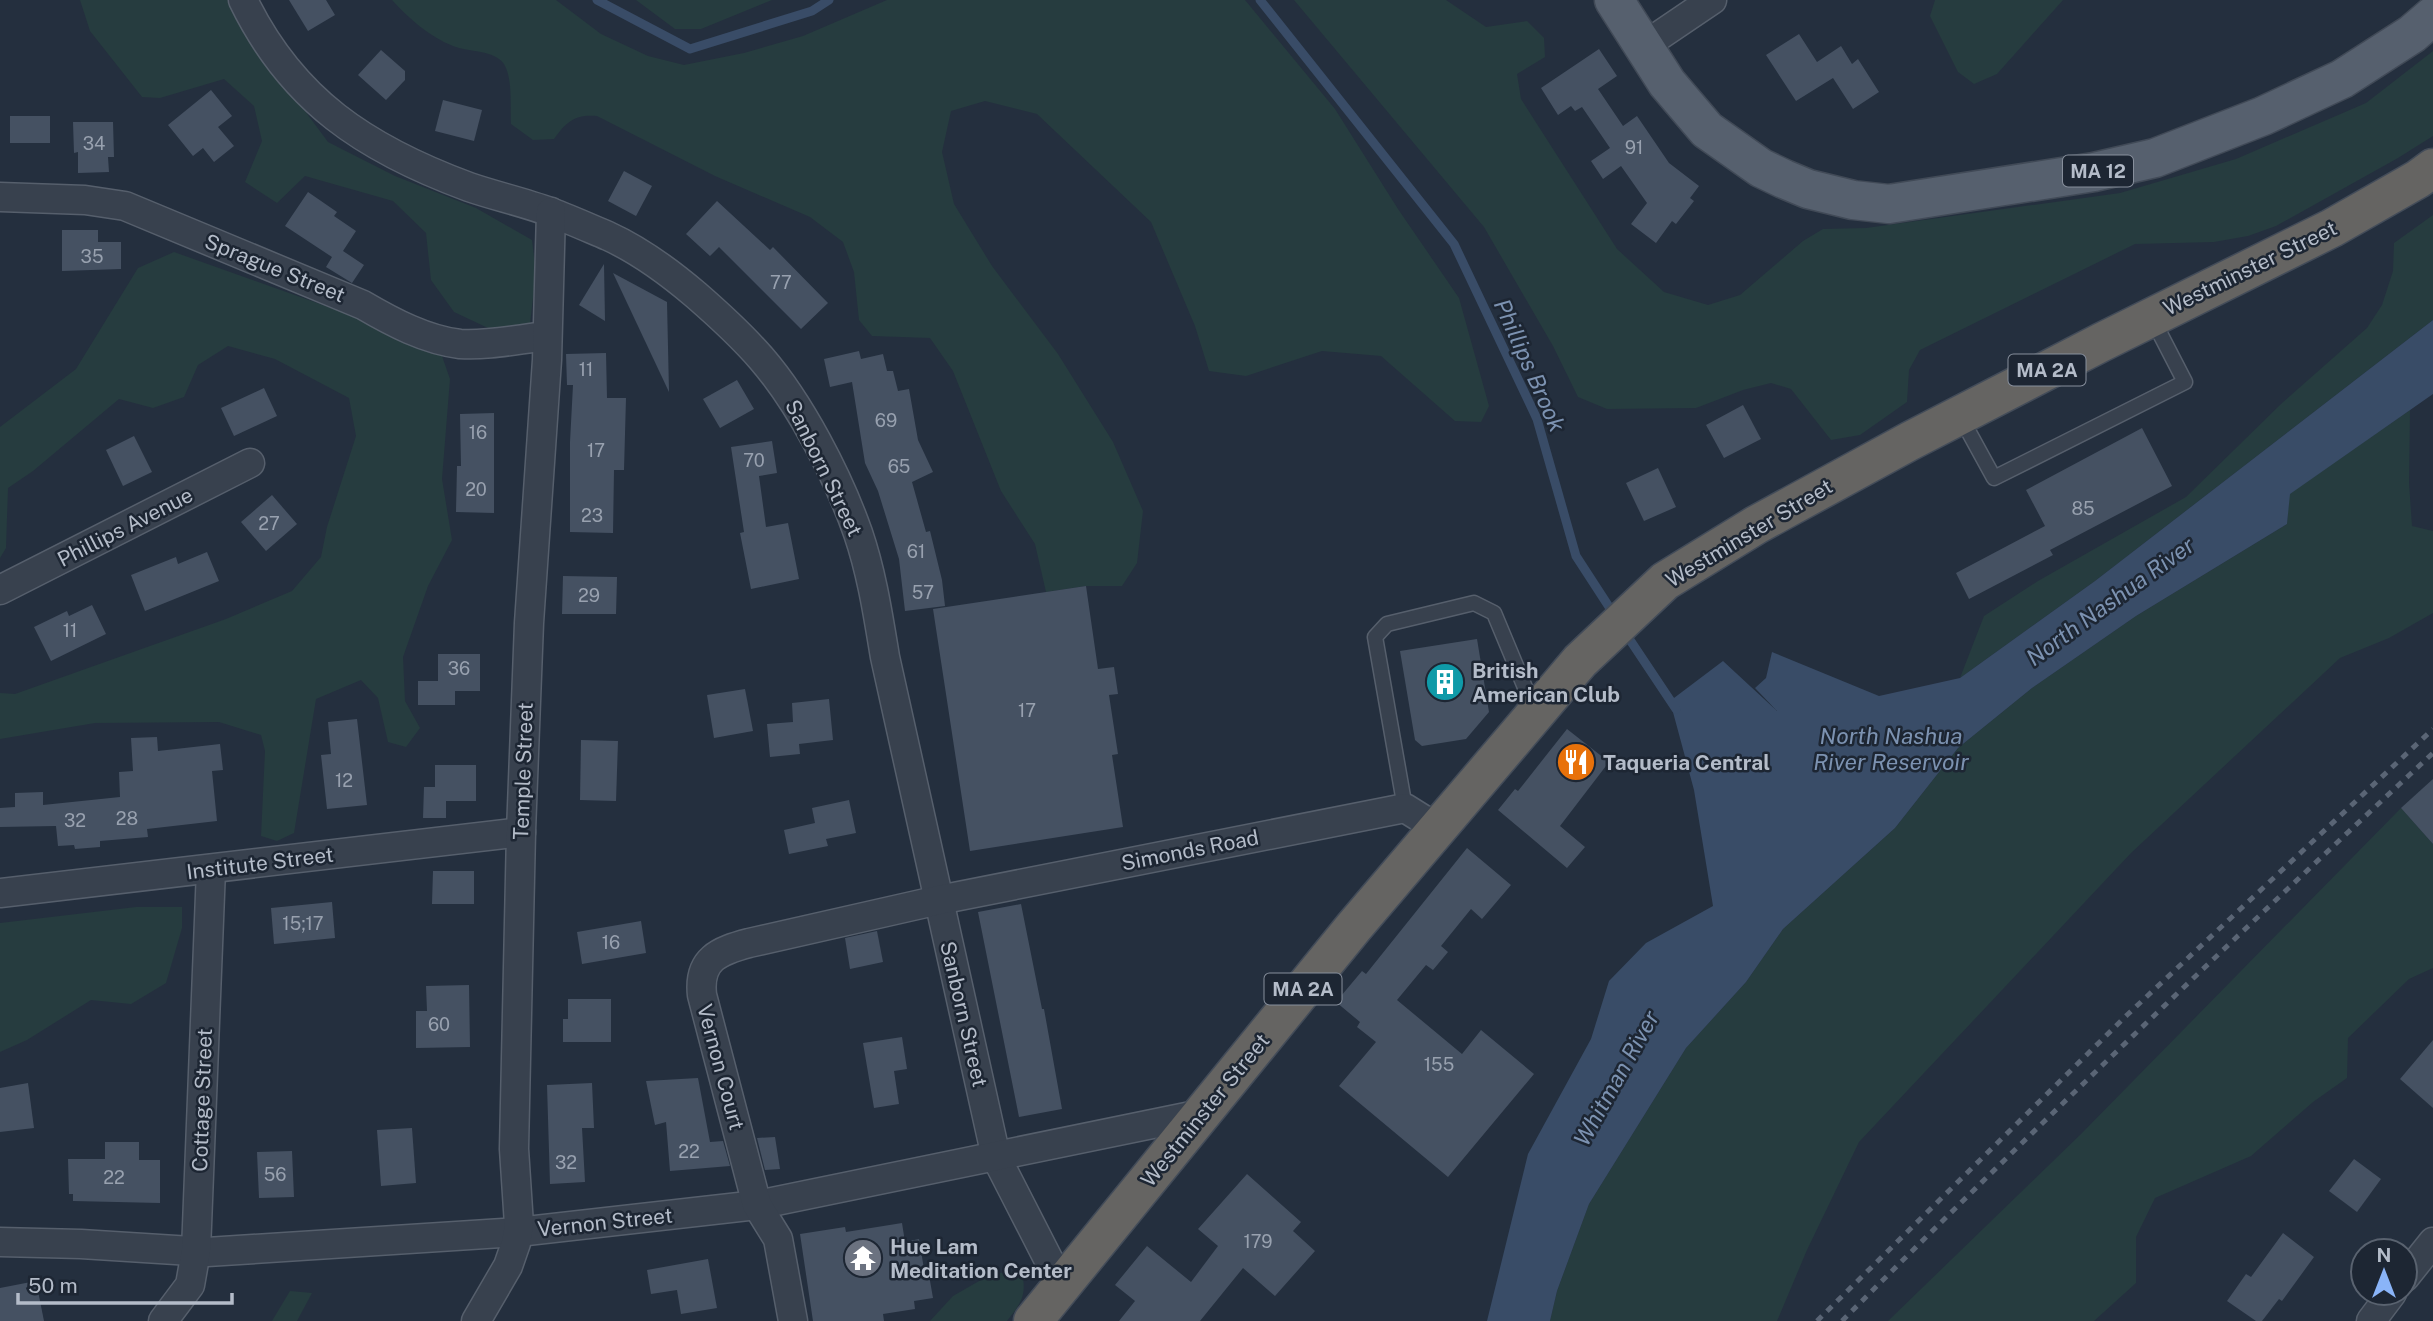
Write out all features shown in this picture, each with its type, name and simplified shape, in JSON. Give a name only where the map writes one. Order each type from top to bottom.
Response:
[{"type":"highway","name":"Westminster Street","points":[[1033,1321],[1437,828],[1580,662],[1665,582],[1756,525],[1959,415],[2332,228],[2433,168]]},
{"type":"main road","name":"MA 12","points":[[1614,0],[1667,83],[1707,130],[1761,168],[1808,189],[1853,200],[1889,204],[2094,172],[2154,158],[2263,117],[2342,79],[2412,34],[2433,16]]},
{"type":"street","name":"Sanborn Street","points":[[243,0],[269,47],[295,82],[334,117],[389,153],[436,175],[551,212],[611,238],[666,269],[725,320],[783,386],[812,435],[857,532],[873,583],[885,657],[996,1157],[1062,1286]]},
{"type":"street","points":[[1644,46],[1712,0]]},
{"type":"street","name":"Sprague Street","points":[[0,197],[85,200],[125,206],[363,305],[390,321],[447,342],[471,344],[547,335]]},
{"type":"street","name":"Temple Street","points":[[476,1321],[508,1265],[518,1232],[514,1149],[521,832],[529,623],[547,335],[551,212]]},
{"type":"street","name":"Phillips Avenue","points":[[0,590],[250,463]]},
{"type":"street","points":[[1405,808],[1437,828]]},
{"type":"street","name":"Simonds Road","points":[[939,900],[1405,808]]},
{"type":"street","name":"Institute Street","points":[[0,893],[521,832]]},
{"type":"street","name":"Cottage Street","points":[[163,1321],[190,1285],[196,1251],[211,869]]},
{"type":"street","name":"Vernon Court","points":[[793,1321],[778,1240],[757,1205],[702,995],[701,981],[706,965],[719,953],[734,947],[939,900]]},
{"type":"street","name":"Vernon Street","points":[[0,1242],[208,1252],[518,1232],[757,1205],[1201,1114]]},
{"type":"street","points":[[2419,1259],[2433,1241]]},
{"type":"lane","points":[[1959,415],[1994,478],[2185,382],[2152,317]]},
{"type":"lane","points":[[1405,808],[1374,637],[1387,624],[1474,603],[1494,613],[1536,713]]},
{"type":"green space","points":[[80,0],[229,0],[242,26],[328,142],[395,176],[476,208],[532,240],[536,273],[530,324],[488,328],[454,312],[431,280],[426,233],[393,201],[305,176],[277,203],[245,182],[262,141],[254,106],[224,79],[160,98],[142,97],[90,31]]},
{"type":"green space","points":[[392,0],[556,0],[601,34],[648,56],[684,65],[744,53],[803,36],[887,0],[1245,0],[1335,109],[1398,209],[1459,298],[1489,406],[1481,422],[1455,421],[1381,356],[1322,351],[1246,376],[1209,371],[1195,326],[1151,222],[1037,114],[985,101],[951,111],[942,152],[954,204],[992,266],[1058,354],[1113,442],[1143,511],[1137,563],[1122,586],[1086,586],[1046,592],[1035,544],[1001,491],[953,371],[930,338],[872,336],[859,320],[854,272],[843,242],[810,217],[715,176],[597,116],[583,116],[572,120],[554,139],[533,140],[511,124],[509,77],[500,59],[459,48],[436,38]]},
{"type":"green space","points":[[636,0],[772,0],[701,29],[675,29]]},
{"type":"green space","points":[[1294,0],[1446,0],[1486,27],[1527,21],[1544,38],[1545,57],[1517,74],[1521,99],[1617,249],[1664,292],[1708,305],[1740,295],[1803,241],[1823,229],[1866,228],[2120,193],[2236,159],[2366,103],[2433,51],[2433,136],[2276,226],[2248,236],[2214,242],[2135,244],[1920,350],[1909,370],[1907,402],[1860,435],[1831,440],[1791,389],[1771,383],[1743,390],[1696,408],[1607,409],[1578,397],[1553,346],[1484,227]]},
{"type":"green space","points":[[1935,0],[2063,0],[1997,74],[1974,84],[1958,72],[1930,16]]},
{"type":"green space","points":[[2433,215],[2433,320],[2095,581],[1960,678],[1984,616],[2038,581],[2186,497],[2281,404],[2367,328],[2382,305],[2393,271],[2394,243]]},
{"type":"green space","points":[[174,252],[379,325],[442,356],[450,379],[442,479],[452,540],[428,586],[403,657],[405,701],[420,728],[406,747],[388,742],[378,698],[361,680],[316,699],[294,833],[277,841],[261,836],[265,751],[261,735],[219,722],[95,723],[0,739],[0,693],[15,694],[226,619],[292,591],[321,557],[327,527],[356,436],[349,398],[275,359],[228,346],[198,365],[184,397],[153,408],[119,399],[33,471],[8,488],[6,548],[0,558],[0,427],[76,369],[138,268]]},
{"type":"green space","points":[[2410,410],[2409,483],[2412,526],[2433,531],[2433,613],[2389,638],[2340,658],[2131,853],[1859,1142],[1807,1250],[1777,1321],[1550,1321],[1557,1291],[1589,1204],[1686,1048],[1746,982],[1783,929],[1895,828],[1958,748],[2032,688],[2136,616],[2287,524],[2289,494]]},
{"type":"green space","points":[[2401,808],[2433,844],[2433,968],[2409,979],[2348,1038],[2347,1078],[2313,1102],[2251,1156],[2155,1198],[2136,1237],[2136,1283],[2094,1321],[1888,1321],[2081,1134]]},
{"type":"green space","points":[[136,907],[182,907],[182,928],[166,983],[131,1004],[91,1000],[27,1040],[0,1052],[0,923]]},
{"type":"green space","points":[[1022,1272],[1022,1299],[1007,1321],[930,1321],[953,1296],[993,1273]]},
{"type":"green space","points":[[290,1291],[312,1293],[297,1321],[272,1321]]},
{"type":"water","points":[[2433,320],[2433,394],[2290,494],[2287,524],[2136,616],[2032,688],[1958,748],[1895,828],[1783,929],[1746,982],[1686,1048],[1589,1204],[1557,1291],[1550,1321],[1487,1321],[1528,1154],[1591,1039],[1609,981],[1646,943],[1713,906],[1694,790],[1670,701],[1723,661],[1777,711],[1755,688],[1766,678],[1772,652],[1879,696],[1960,678],[2095,581]]},
{"type":"building","points":[[289,0],[326,0],[335,15],[308,31]]},
{"type":"building","points":[[1799,34],[1817,62],[1841,46],[1852,64],[1858,59],[1879,92],[1853,109],[1833,78],[1796,101],[1766,55]]},
{"type":"building","points":[[1599,49],[1617,76],[1598,89],[1623,126],[1637,116],[1669,163],[1699,186],[1690,198],[1694,201],[1676,224],[1672,221],[1656,243],[1631,224],[1647,203],[1621,166],[1603,179],[1591,161],[1610,148],[1582,107],[1575,111],[1571,106],[1558,115],[1541,88]]},
{"type":"building","points":[[381,50],[405,71],[405,80],[386,100],[358,75]]},
{"type":"building","points":[[211,90],[232,116],[218,127],[234,146],[214,162],[203,148],[193,156],[168,125]]},
{"type":"building","points":[[443,100],[482,110],[474,141],[435,131]]},
{"type":"building","points":[[10,116],[50,116],[50,143],[10,143]]},
{"type":"building","points":[[73,122],[113,122],[114,157],[108,157],[109,172],[78,173]]},
{"type":"building","points":[[624,171],[652,186],[636,216],[608,201]]},
{"type":"building","points":[[308,192],[337,212],[334,216],[356,231],[343,251],[364,265],[352,283],[326,267],[332,257],[285,226]]},
{"type":"building","points":[[717,201],[770,250],[773,247],[828,303],[801,329],[719,247],[710,256],[686,234]]},
{"type":"building","points":[[62,230],[98,230],[98,242],[121,242],[121,269],[62,271]]},
{"type":"building","points":[[604,264],[605,321],[579,305]]},
{"type":"building","points":[[613,273],[667,302],[669,392]]},
{"type":"building","points":[[859,351],[861,359],[883,354],[887,371],[893,371],[898,391],[909,389],[918,440],[933,472],[912,482],[926,532],[930,531],[942,580],[945,606],[905,611],[899,559],[878,491],[865,463],[852,382],[830,387],[824,359]]},
{"type":"building","points":[[606,353],[607,398],[626,398],[624,470],[614,470],[613,533],[570,532],[573,385],[567,385],[566,354]]},
{"type":"building","points":[[737,380],[754,409],[720,428],[703,399]]},
{"type":"building","points":[[264,388],[277,416],[234,436],[221,408]]},
{"type":"building","points":[[1743,405],[1761,439],[1724,458],[1706,425]]},
{"type":"building","points":[[494,413],[494,513],[456,512],[457,466],[461,466],[460,414]]},
{"type":"building","points":[[2142,428],[2172,486],[2050,550],[2053,555],[1969,599],[1956,573],[2045,526],[2026,490]]},
{"type":"building","points":[[134,436],[152,472],[123,486],[106,450]]},
{"type":"building","points":[[772,441],[777,473],[759,476],[766,527],[788,523],[799,579],[751,589],[740,533],[744,532],[731,447]]},
{"type":"building","points":[[1658,468],[1676,507],[1644,521],[1626,483]]},
{"type":"building","points":[[272,495],[297,524],[266,551],[241,522]]},
{"type":"building","points":[[207,552],[219,581],[145,611],[131,575],[176,557],[178,564]]},
{"type":"building","points":[[563,576],[617,577],[616,614],[562,614]]},
{"type":"building","points":[[1086,586],[1098,669],[1114,667],[1118,694],[1109,695],[1118,754],[1112,755],[1123,827],[970,851],[933,609]]},
{"type":"building","points":[[92,605],[106,634],[51,661],[34,627],[67,611],[69,616]]},
{"type":"building","name":"British American Club","points":[[1477,639],[1489,712],[1466,739],[1422,746],[1415,740],[1400,651]]},
{"type":"building","points":[[438,654],[480,654],[480,691],[455,691],[455,705],[418,705],[418,681],[438,681]]},
{"type":"building","points":[[745,689],[753,731],[714,738],[707,695]]},
{"type":"building","points":[[829,699],[833,740],[799,744],[800,754],[770,757],[767,724],[793,722],[792,703]]},
{"type":"building","points":[[357,719],[367,805],[327,809],[321,755],[331,754],[328,722]]},
{"type":"building","points":[[1567,729],[1609,762],[1560,826],[1585,847],[1567,868],[1498,810],[1515,789],[1518,791]]},
{"type":"building","points":[[157,737],[158,751],[220,744],[223,770],[212,771],[217,821],[147,829],[148,837],[100,841],[100,847],[75,849],[74,845],[58,846],[56,826],[0,827],[0,808],[15,807],[15,793],[43,792],[43,805],[120,797],[119,772],[133,771],[131,738]]},
{"type":"building","points":[[581,740],[618,741],[616,801],[580,800]]},
{"type":"building","points":[[435,765],[476,765],[476,801],[446,801],[446,818],[423,818],[424,787],[435,787]]},
{"type":"building","points":[[2433,779],[2433,844],[2401,808]]},
{"type":"building","points":[[849,800],[856,833],[826,839],[828,846],[789,854],[784,830],[815,823],[812,808]]},
{"type":"building","points":[[1467,848],[1511,885],[1482,919],[1471,909],[1441,946],[1448,952],[1433,970],[1426,965],[1397,1000],[1462,1054],[1481,1030],[1534,1074],[1448,1177],[1339,1086],[1376,1042],[1357,1027],[1360,1022],[1336,1002],[1362,971],[1366,974]]},
{"type":"building","points":[[433,871],[474,871],[474,904],[432,904]]},
{"type":"building","points":[[332,902],[335,938],[274,944],[271,908]]},
{"type":"building","points":[[1021,904],[1062,1109],[1019,1117],[978,912]]},
{"type":"building","points":[[641,921],[646,953],[582,964],[577,932]]},
{"type":"building","points":[[877,931],[883,962],[850,969],[845,938]]},
{"type":"building","points":[[469,985],[470,1047],[416,1048],[416,1011],[427,1011],[426,986]]},
{"type":"building","points":[[568,999],[611,999],[611,1042],[563,1042],[563,1019],[568,1019]]},
{"type":"building","points":[[902,1037],[907,1069],[894,1071],[899,1104],[874,1108],[863,1043]]},
{"type":"building","points":[[2433,1040],[2433,1108],[2400,1079]]},
{"type":"building","points":[[698,1078],[710,1142],[723,1141],[730,1166],[670,1171],[666,1122],[655,1125],[646,1081]]},
{"type":"building","points":[[28,1083],[34,1128],[0,1132],[0,1088]]},
{"type":"building","points":[[592,1083],[594,1128],[582,1128],[585,1182],[550,1184],[547,1085]]},
{"type":"building","points":[[412,1128],[416,1183],[381,1186],[377,1130]]},
{"type":"building","points":[[775,1137],[780,1169],[765,1170],[757,1138]]},
{"type":"building","points":[[105,1142],[139,1142],[139,1160],[160,1160],[160,1203],[73,1201],[73,1194],[69,1194],[68,1159],[105,1159]]},
{"type":"building","points":[[292,1151],[294,1197],[259,1198],[257,1152]]},
{"type":"building","points":[[2354,1159],[2381,1179],[2357,1212],[2329,1191]]},
{"type":"building","points":[[1247,1174],[1301,1222],[1293,1231],[1315,1251],[1275,1296],[1243,1268],[1200,1321],[1119,1321],[1135,1301],[1115,1285],[1147,1246],[1191,1282],[1218,1246],[1198,1229]]},
{"type":"building","name":"Hue Lam Meditation Center","points":[[902,1223],[905,1242],[919,1239],[925,1275],[929,1275],[933,1298],[914,1301],[915,1309],[883,1314],[884,1321],[813,1321],[800,1234],[845,1227],[846,1232]]},
{"type":"building","points":[[2283,1233],[2314,1257],[2282,1301],[2279,1299],[2262,1321],[2256,1321],[2227,1301],[2246,1274],[2251,1277]]},
{"type":"building","points":[[708,1259],[717,1308],[681,1314],[677,1290],[651,1294],[647,1270]]},
{"type":"building","points":[[36,1281],[44,1321],[0,1321],[0,1288]]},
{"type":"waterway","name":"Phillips Brook","points":[[597,0],[690,49],[812,11],[829,0]]},
{"type":"waterway","name":"Phillips Brook","points":[[1260,0],[1454,244],[1537,419],[1576,556],[1615,616]]},
{"type":"waterway","name":"Phillips Brook","points":[[1624,631],[1676,709]]},
{"type":"railway","points":[[1817,1321],[2127,1015],[2433,729]]},
{"type":"railway","points":[[1842,1321],[2135,1034],[2433,753]]},
{"type":"place","name":"British American Club","points":[[1445,682]]},
{"type":"place","name":"Taqueria Central","points":[[1576,762]]},
{"type":"place","name":"Hue Lam Meditation Center","points":[[863,1258]]},
{"type":"water label","name":"North Nashua River","points":[[2110,601]]},
{"type":"water label","name":"North Nashua River Reservoir","points":[[1891,748]]},
{"type":"water label","name":"Whitman River","points":[[1616,1078]]}]
